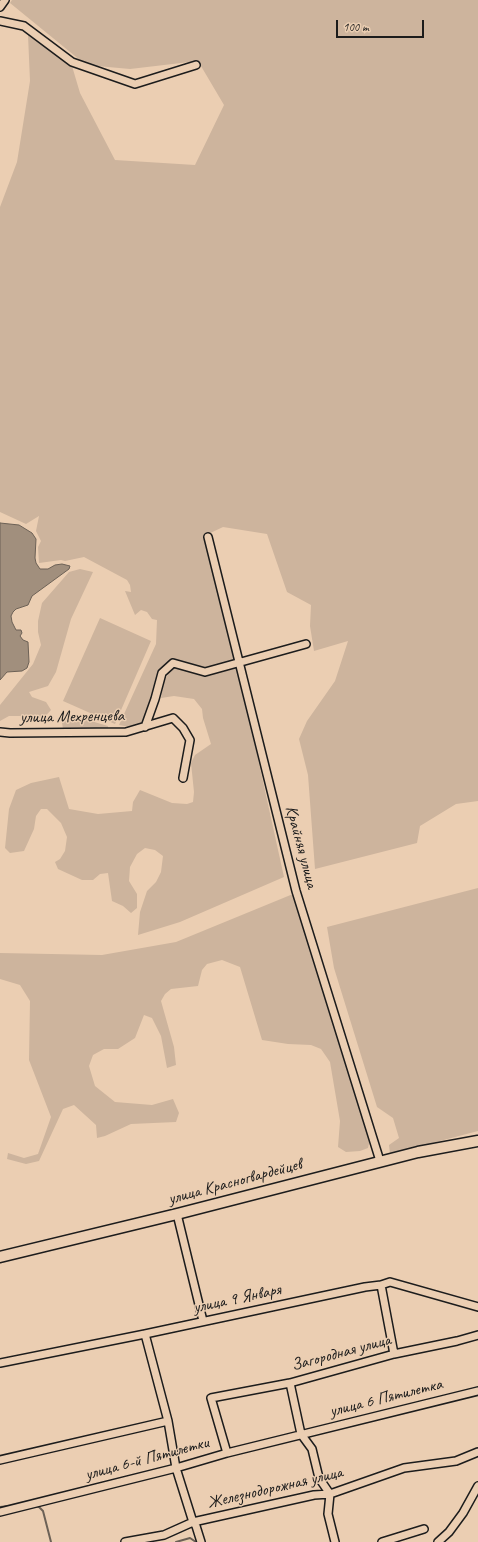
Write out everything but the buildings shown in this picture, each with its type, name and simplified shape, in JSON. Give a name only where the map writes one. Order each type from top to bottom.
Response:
[{"type":"street","points":[[0,7],[5,0]]},
{"type":"street","points":[[0,21],[24,26],[72,62],[135,84],[196,65]]},
{"type":"street","name":"Крайняя улица","points":[[208,537],[296,890],[380,1161]]},
{"type":"street","name":"улица Мехренцева","points":[[145,727],[162,673],[173,663],[205,672],[306,644]]},
{"type":"street","name":"улица Мехренцева","points":[[0,732],[126,732],[173,718],[183,728],[190,740],[183,778]]},
{"type":"street","name":"улица Красногвардейцев","points":[[0,1257],[177,1214],[380,1161],[418,1152],[478,1141]]},
{"type":"street","points":[[177,1214],[203,1321]]},
{"type":"street","name":"улица 9 Января","points":[[0,1363],[390,1282],[403,1284],[478,1307]]},
{"type":"street","points":[[381,1285],[394,1354]]},
{"type":"street","points":[[145,1334],[168,1421],[176,1468],[201,1542]]},
{"type":"street","name":"Загородная улица","points":[[227,1452],[211,1398],[290,1383],[394,1354],[457,1341],[478,1335]]},
{"type":"street","points":[[290,1383],[301,1434],[312,1449],[319,1478],[330,1494],[328,1514],[335,1542]]},
{"type":"street","name":"улица 6 Пятилетка","points":[[301,1434],[478,1391]]},
{"type":"street","points":[[0,1460],[168,1421]]},
{"type":"street","name":"улица 6-й Пятилетки","points":[[0,1512],[176,1468],[227,1452],[301,1434]]},
{"type":"street","name":"Железнодорожная улица","points":[[125,1542],[164,1535],[193,1522],[314,1495],[330,1494],[404,1468],[456,1461],[478,1452]]},
{"type":"street","points":[[438,1542],[463,1513],[478,1486]]},
{"type":"street","points":[[382,1542],[424,1530]]},
{"type":"shaded area","points":[[12,0],[478,0],[478,801],[456,804],[420,826],[417,843],[315,869],[308,775],[299,739],[307,721],[335,681],[348,641],[314,651],[310,626],[311,605],[287,592],[267,534],[223,527],[204,536],[236,660],[205,669],[172,659],[160,672],[150,704],[141,724],[130,727],[119,725],[156,644],[157,620],[152,619],[147,612],[141,610],[135,615],[125,591],[131,592],[130,585],[127,580],[84,557],[65,561],[61,560],[39,563],[38,547],[41,541],[36,531],[39,516],[26,524],[0,512],[0,207],[17,162],[30,81],[28,35],[72,66],[80,93],[115,160],[195,165],[224,105],[198,61],[130,69],[86,65],[10,3]]},
{"type":"shaded area","points":[[0,523],[19,525],[32,533],[36,539],[36,563],[40,569],[48,569],[55,565],[62,564],[70,566],[69,569],[32,596],[28,605],[16,609],[13,612],[11,616],[12,622],[16,630],[21,630],[22,633],[20,636],[23,640],[28,642],[29,662],[27,668],[22,671],[7,672],[0,680]]},
{"type":"shaded area","points":[[80,569],[93,572],[71,619],[56,672],[48,686],[29,692],[32,697],[46,702],[51,710],[40,722],[20,716],[9,716],[0,721],[0,705],[33,664],[41,645],[38,632],[38,621],[42,603],[69,572]]},
{"type":"shaded area","points":[[100,618],[151,641],[115,724],[63,701]]},
{"type":"shaded area","points":[[172,668],[182,668],[204,676],[238,668],[284,877],[180,922],[138,935],[140,912],[147,891],[156,882],[161,872],[163,856],[155,850],[145,848],[137,854],[130,867],[129,881],[137,894],[137,908],[131,913],[123,906],[112,901],[108,873],[100,874],[93,880],[82,880],[58,869],[55,862],[60,859],[65,851],[67,837],[61,823],[47,809],[41,809],[36,816],[34,829],[24,851],[10,853],[5,848],[9,809],[16,790],[31,783],[59,777],[69,809],[98,814],[132,811],[133,802],[140,790],[172,803],[187,804],[193,802],[194,792],[191,763],[195,755],[211,744],[203,718],[202,709],[194,699],[174,696],[161,698],[164,681]]},
{"type":"shaded area","points":[[67,714],[108,726],[108,730],[63,729],[61,716]]},
{"type":"shaded area","points":[[478,888],[478,1131],[390,1154],[389,1145],[399,1138],[393,1118],[377,1107],[334,968],[327,927]]},
{"type":"shaded area","points":[[293,894],[370,1139],[368,1148],[360,1151],[346,1152],[338,1147],[340,1121],[330,1062],[321,1049],[311,1045],[288,1044],[262,1040],[240,967],[222,960],[207,964],[202,970],[198,986],[171,989],[165,994],[161,1001],[174,1047],[176,1065],[167,1068],[161,1036],[152,1018],[144,1015],[135,1038],[118,1049],[104,1049],[93,1055],[89,1066],[95,1086],[115,1102],[152,1105],[173,1099],[179,1113],[176,1122],[131,1124],[97,1138],[96,1125],[74,1105],[63,1109],[39,1161],[26,1164],[7,1159],[8,1153],[24,1158],[38,1154],[51,1117],[29,1060],[30,1001],[20,985],[0,979],[0,953],[102,955],[176,942]]},
{"type":"waterway","points":[[0,1507],[9,1506]]},
{"type":"waterway","points":[[36,1506],[43,1511],[51,1542]]},
{"type":"waterway","points":[[446,1531],[461,1510]]},
{"type":"waterway","points":[[176,1542],[190,1538],[196,1542]]}]
